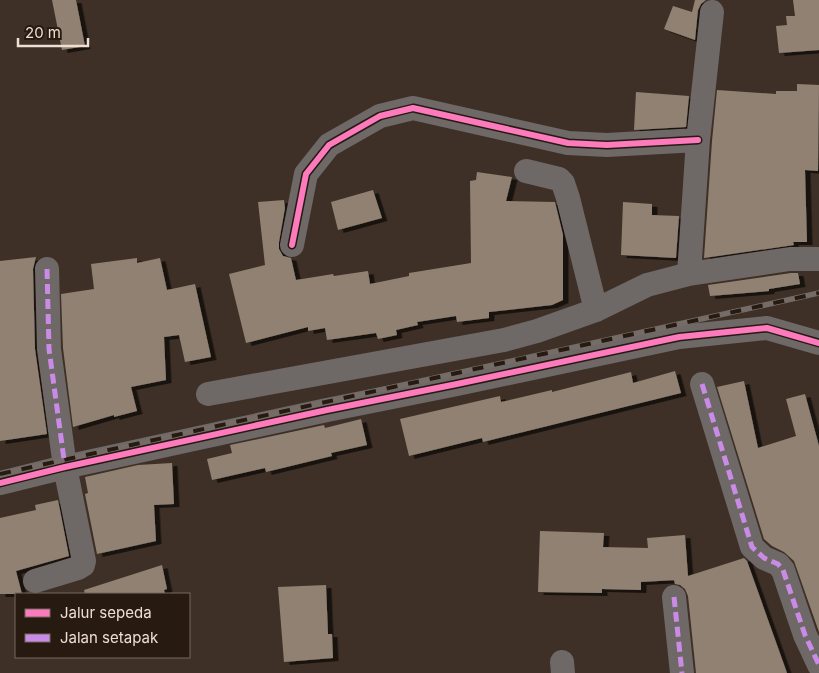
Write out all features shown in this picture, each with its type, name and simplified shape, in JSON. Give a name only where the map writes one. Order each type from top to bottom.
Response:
[{"type":"street","points":[[689,274],[698,140],[712,12]]},
{"type":"street","points":[[292,245],[306,174],[329,145],[380,116],[413,108],[568,142],[607,145],[698,140]]},
{"type":"street","points":[[526,170],[559,179],[563,183],[596,310]]},
{"type":"street","points":[[208,394],[504,340],[537,332],[596,310],[647,285],[689,274],[790,259],[819,259]]},
{"type":"street","points":[[35,581],[78,568],[83,565],[84,560],[65,467],[49,349],[47,269]]},
{"type":"street","points":[[0,484],[65,467],[679,336],[767,328],[819,343]]},
{"type":"street","points":[[702,384],[752,547],[764,558],[778,564],[784,570],[805,635],[819,665]]},
{"type":"street","points":[[674,597],[682,673]]},
{"type":"building","points":[[52,0],[76,0],[85,46],[62,50]]},
{"type":"building","points":[[695,0],[706,0],[698,10],[695,40],[664,29],[673,6],[692,12]]},
{"type":"building","points":[[793,0],[819,0],[819,50],[779,53],[776,26],[787,25],[786,16],[795,16]]},
{"type":"building","points":[[797,84],[819,85],[818,171],[805,170],[807,242],[793,242],[794,245],[704,258],[717,90],[776,94],[776,91],[797,91]]},
{"type":"building","points":[[636,92],[689,96],[686,127],[634,130]]},
{"type":"building","points":[[477,172],[512,177],[506,201],[555,202],[563,235],[563,300],[552,305],[489,312],[489,318],[457,322],[456,316],[417,322],[418,325],[396,330],[397,335],[378,339],[376,333],[327,340],[325,328],[308,331],[308,327],[246,343],[229,274],[265,265],[258,202],[284,200],[285,208],[279,249],[283,256],[291,258],[296,280],[368,271],[370,284],[409,276],[409,273],[471,263],[470,181],[476,180]]},
{"type":"building","points":[[373,190],[382,218],[338,230],[331,202]]},
{"type":"building","points":[[623,202],[652,204],[652,215],[679,216],[676,258],[621,255]]},
{"type":"building","points":[[36,257],[33,269],[35,349],[47,434],[0,441],[0,261]]},
{"type":"building","points":[[137,258],[137,263],[160,258],[167,290],[195,284],[211,357],[185,362],[179,335],[164,337],[166,380],[131,387],[137,411],[114,417],[114,415],[73,427],[63,348],[61,294],[94,289],[91,264]]},
{"type":"building","points":[[798,273],[800,284],[769,289],[769,291],[710,296],[708,285]]},
{"type":"building","points":[[675,371],[681,393],[483,442],[482,438],[409,456],[400,419],[500,396],[501,402],[552,390],[552,392],[631,372],[633,383]]},
{"type":"building","points":[[744,381],[758,448],[796,436],[786,399],[805,394],[819,446],[819,632],[794,561],[764,539],[717,387]]},
{"type":"building","points":[[361,419],[367,445],[331,453],[332,456],[266,472],[265,468],[212,480],[207,459],[232,453],[230,445],[324,425],[325,428]]},
{"type":"building","points":[[172,463],[174,504],[154,505],[156,541],[97,554],[85,494],[88,493],[85,477],[138,465]]},
{"type":"building","points":[[58,500],[69,556],[16,571],[22,593],[0,594],[0,518],[36,510],[35,505]]},
{"type":"building","points":[[540,531],[604,533],[603,547],[648,548],[647,538],[685,535],[688,576],[744,558],[747,561],[787,673],[696,673],[688,596],[685,589],[675,584],[674,580],[641,582],[641,590],[602,589],[602,593],[538,592]]},
{"type":"building","points":[[162,565],[167,589],[164,590],[165,593],[85,593],[84,590]]},
{"type":"building","points":[[326,585],[328,634],[332,634],[333,658],[284,662],[278,587]]},
{"type":"railway","points":[[0,474],[819,293]]},
{"type":"marked path","points":[[47,269],[49,349],[65,467]]},
{"type":"marked path","points":[[702,384],[752,547],[764,558],[778,564],[783,570],[805,635],[819,665]]},
{"type":"marked path","points":[[674,597],[682,673]]},
{"type":"cycle path","points":[[292,245],[306,174],[329,145],[380,116],[413,108],[568,143],[607,145],[698,140]]},
{"type":"cycle path","points":[[0,483],[327,410],[679,337],[767,328],[819,343]]}]
